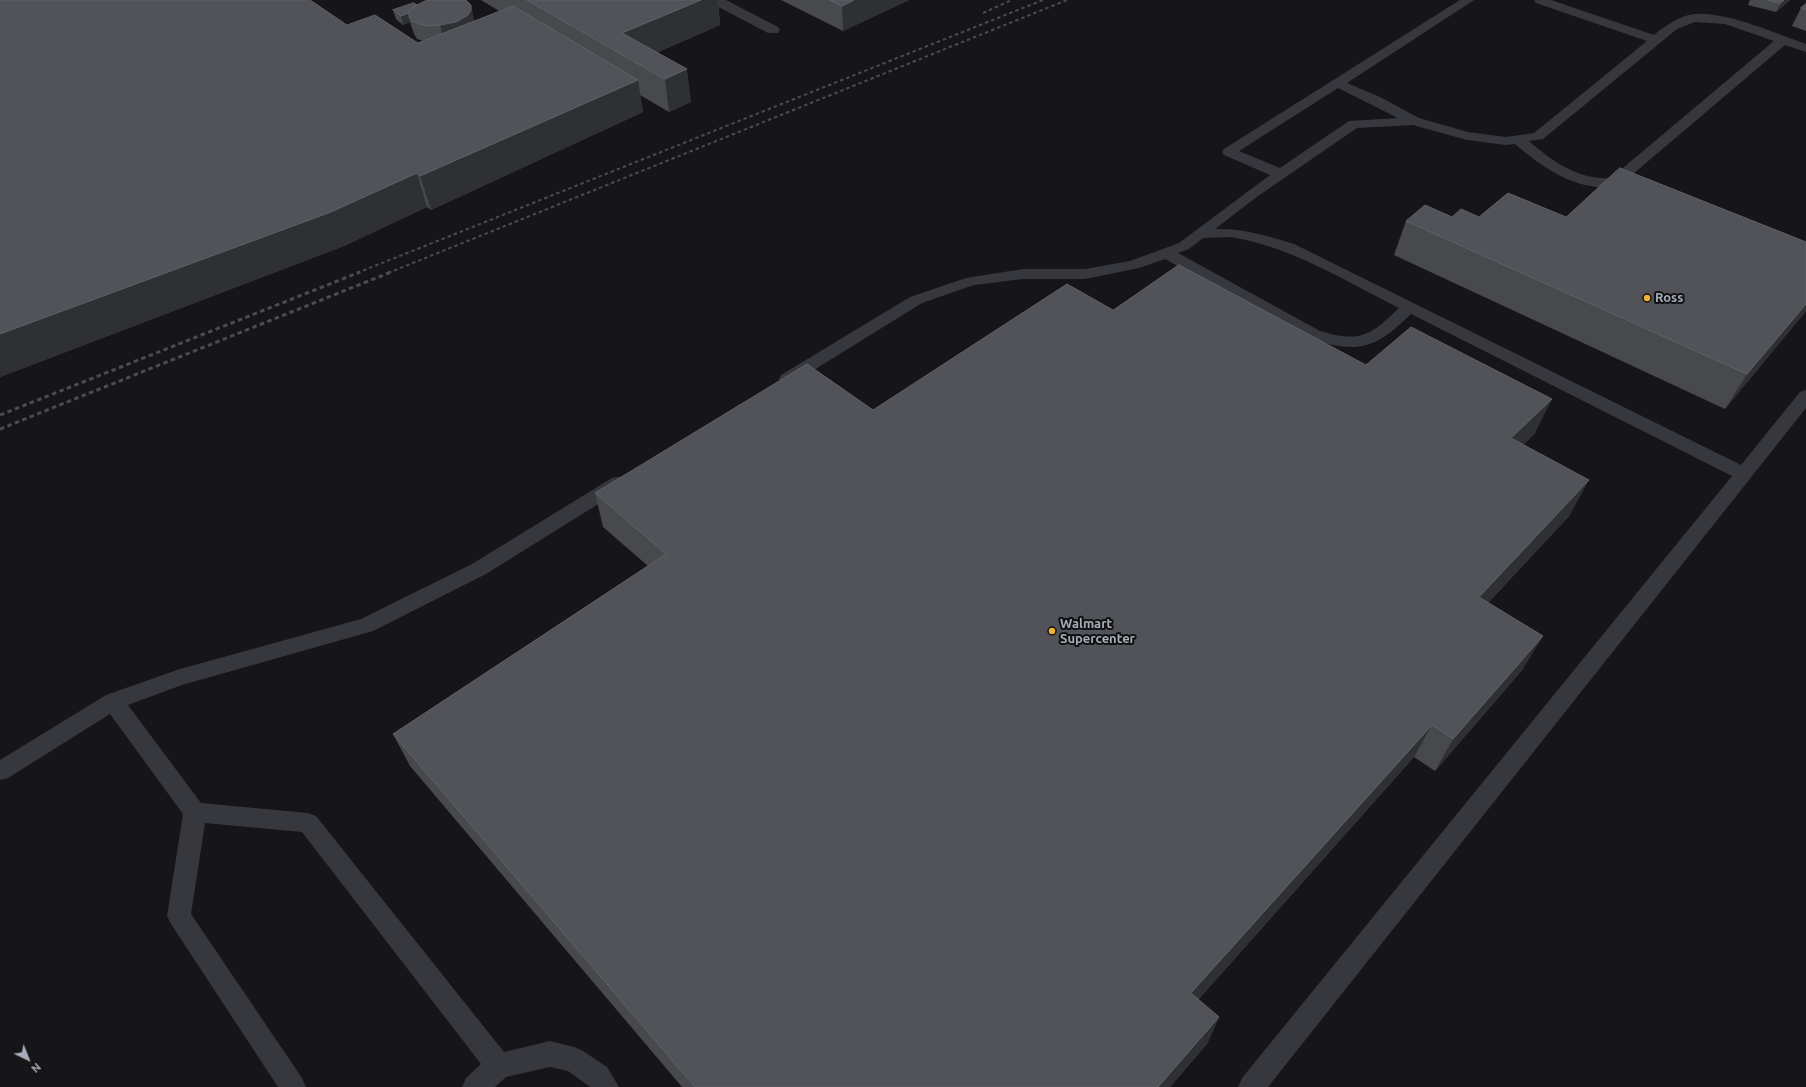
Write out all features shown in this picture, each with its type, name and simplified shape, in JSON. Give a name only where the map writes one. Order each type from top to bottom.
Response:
[{"type":"street","points":[[716,0],[773,30]]},
{"type":"lane","points":[[1282,174],[1229,152],[1468,0]]},
{"type":"lane","points":[[1540,0],[1656,40]]},
{"type":"lane","points":[[1336,83],[1376,100],[1414,121],[1468,136],[1506,141],[1538,136],[1673,26],[1694,18],[1727,21],[1806,48]]},
{"type":"lane","points":[[1518,139],[1540,158],[1569,174],[1589,181],[1605,184],[1615,182],[1783,40]]},
{"type":"lane","points":[[775,387],[916,300],[972,281],[1023,274],[1085,274],[1134,265],[1184,246],[1282,174],[1354,124],[1414,121]]},
{"type":"lane","points":[[1200,234],[1231,233],[1257,237],[1289,247],[1744,474]]},
{"type":"lane","points":[[1166,253],[1314,335],[1335,340],[1358,342],[1374,338],[1410,307]]},
{"type":"lane","points":[[1251,1087],[1806,396]]},
{"type":"lane","points":[[0,771],[114,701],[180,677],[366,625],[479,569],[633,474]]},
{"type":"lane","points":[[114,701],[196,812],[179,916],[293,1087]]},
{"type":"lane","points":[[196,812],[308,823],[499,1066]]},
{"type":"lane","points":[[475,1087],[499,1066],[550,1054],[574,1060],[598,1076],[606,1087]]},
{"type":"building","points":[[0,0],[310,0],[347,25],[375,15],[418,43],[513,6],[638,80],[420,176],[417,173],[331,212],[0,334]]},
{"type":"building","points":[[428,0],[464,0],[471,5],[471,10],[468,15],[456,22],[440,25],[429,26],[412,21],[409,17],[409,12],[413,7]]},
{"type":"building","points":[[527,0],[701,0],[622,33],[687,69],[665,79]]},
{"type":"building","points":[[830,0],[854,0],[842,6]]},
{"type":"building","points":[[1768,0],[1784,0],[1781,3]]},
{"type":"building","points":[[414,3],[417,5],[413,7],[409,13],[401,16],[393,10]]},
{"type":"building","points":[[1806,4],[1806,10],[1801,8]]},
{"type":"building","name":"Ross","points":[[1620,168],[1806,242],[1806,304],[1747,374],[1406,221],[1425,205],[1452,217],[1461,209],[1479,217],[1508,193],[1566,217]]},
{"type":"building","points":[[1179,265],[1366,365],[1411,327],[1552,399],[1511,438],[1589,480],[1479,597],[1543,636],[1453,739],[1432,725],[1191,993],[1219,1017],[1158,1087],[695,1087],[393,734],[666,554],[595,493],[807,364],[873,410],[1067,284],[1113,310]]},
{"type":"railway","points":[[983,13],[1012,0]]},
{"type":"railway","points":[[357,273],[1043,0]]},
{"type":"railway","points":[[388,273],[1067,0]]},
{"type":"railway","points":[[0,415],[360,272]]},
{"type":"railway","points":[[0,429],[391,272]]},
{"type":"place","name":"Ross","points":[[1647,298]]},
{"type":"place","name":"Walmart Supercenter","points":[[1052,631]]}]
